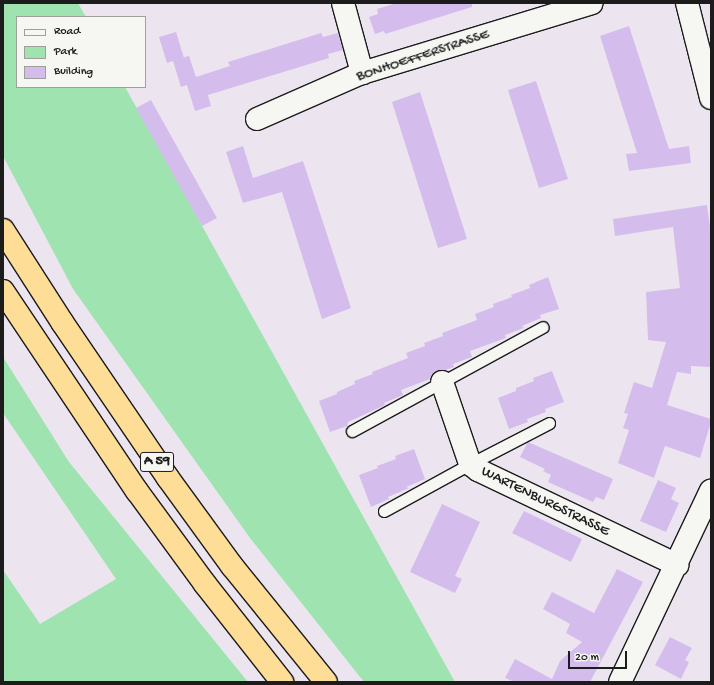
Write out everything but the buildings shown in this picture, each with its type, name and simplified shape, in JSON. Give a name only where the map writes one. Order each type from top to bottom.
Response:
[{"type":"highway","name":"A 59","points":[[3,230],[62,322],[168,478],[232,566],[326,682]]},
{"type":"highway","name":"A 59","points":[[3,291],[142,497],[204,584],[282,682]]},
{"type":"street","points":[[343,3],[362,73]]},
{"type":"street","name":"BONHOEFFERSTRASSE","points":[[257,119],[362,73],[592,3]]},
{"type":"street","points":[[687,3],[711,98]]},
{"type":"street","name":"WARTENBURGSTRASSE","points":[[442,382],[470,464],[478,470],[677,565]]},
{"type":"street","points":[[621,681],[677,565],[711,490]]},
{"type":"lane","points":[[352,431],[543,327]]},
{"type":"lane","points":[[384,511],[549,423]]},
{"type":"green space","points":[[3,3],[78,3],[85,16],[16,16],[16,88],[126,88],[455,682],[364,682],[250,538],[73,289],[3,156]]},
{"type":"green space","points":[[3,357],[69,462],[248,682],[3,682],[3,570],[40,624],[116,579],[3,413]]}]
